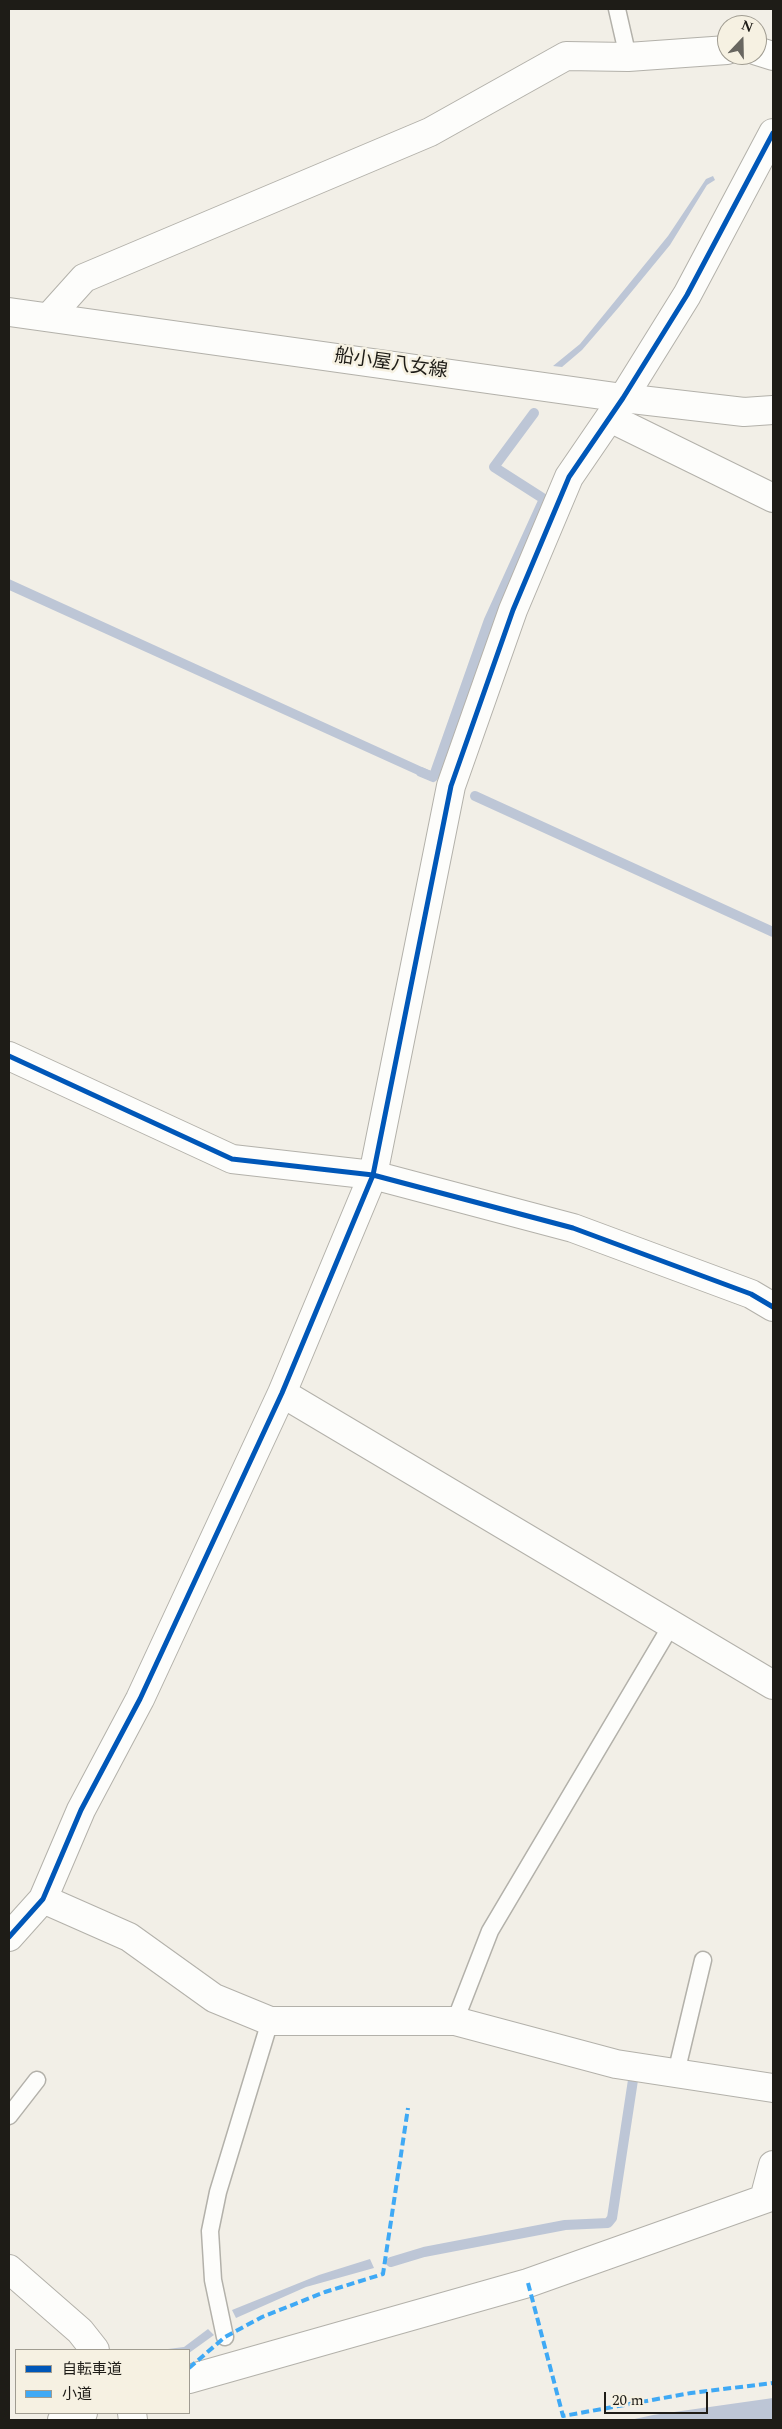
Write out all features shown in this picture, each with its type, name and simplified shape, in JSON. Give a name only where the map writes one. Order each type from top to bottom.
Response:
[{"type":"street","points":[[49,317],[84,278],[430,132],[566,56],[628,57],[717,51]]},
{"type":"street","points":[[9,1937],[43,1899],[80,1810],[140,1699],[282,1393],[372,1175],[451,786],[513,610],[569,478],[616,408],[687,295],[773,133]]},
{"type":"street","name":"船小屋八女線","points":[[9,312],[616,408],[744,412],[773,410]]},
{"type":"street","points":[[616,408],[773,498]]},
{"type":"street","points":[[9,1056],[232,1159],[372,1175],[573,1228],[751,1294],[773,1307]]},
{"type":"street","points":[[282,1393],[773,1685]]},
{"type":"street","points":[[43,1899],[129,1937],[214,1998],[270,2021],[455,2021],[616,2064],[773,2088]]},
{"type":"street","points":[[190,2379],[528,2283],[769,2197],[773,2165]]},
{"type":"street","points":[[9,2269],[80,2331],[94,2349]]},
{"type":"street","points":[[62,2420],[80,2414]]},
{"type":"lane","points":[[616,9],[628,57]]},
{"type":"lane","points":[[455,2021],[490,1931],[672,1624]]},
{"type":"lane","points":[[676,2073],[703,1960]]},
{"type":"lane","points":[[225,2338],[213,2280],[210,2231],[218,2192],[270,2021]]},
{"type":"lane","points":[[9,2116],[37,2080]]},
{"type":"water","points":[[713,176],[715,180],[707,185],[670,245],[619,307],[582,350],[562,367],[553,366],[580,344],[668,236],[706,179]]},
{"type":"water","points":[[9,579],[435,773],[431,781],[9,590]]},
{"type":"water","points":[[370,2259],[374,2268],[306,2287],[236,2318],[232,2310],[319,2275]]},
{"type":"water","points":[[208,2329],[214,2335],[190,2352],[190,2349],[168,2349],[184,2347]]},
{"type":"water","points":[[773,2398],[773,2420],[630,2420],[653,2415]]},
{"type":"waterway","points":[[421,772],[433,777],[435,773],[489,620],[544,499],[494,467],[534,413]]},
{"type":"waterway","points":[[475,796],[773,932]]},
{"type":"waterway","points":[[391,2262],[424,2252],[565,2225],[608,2223],[612,2218],[633,2080]]},
{"type":"marked path","points":[[190,2367],[225,2337],[262,2317],[325,2292],[383,2274],[408,2108]]},
{"type":"marked path","points":[[528,2283],[563,2416],[691,2393],[773,2383]]},
{"type":"cycle path","points":[[9,1937],[43,1899],[81,1810],[140,1699],[282,1393],[373,1175],[451,786],[513,610],[569,477],[623,398],[687,295],[773,133]]},
{"type":"cycle path","points":[[9,1056],[232,1159],[373,1175],[573,1228],[751,1294],[773,1307]]}]
